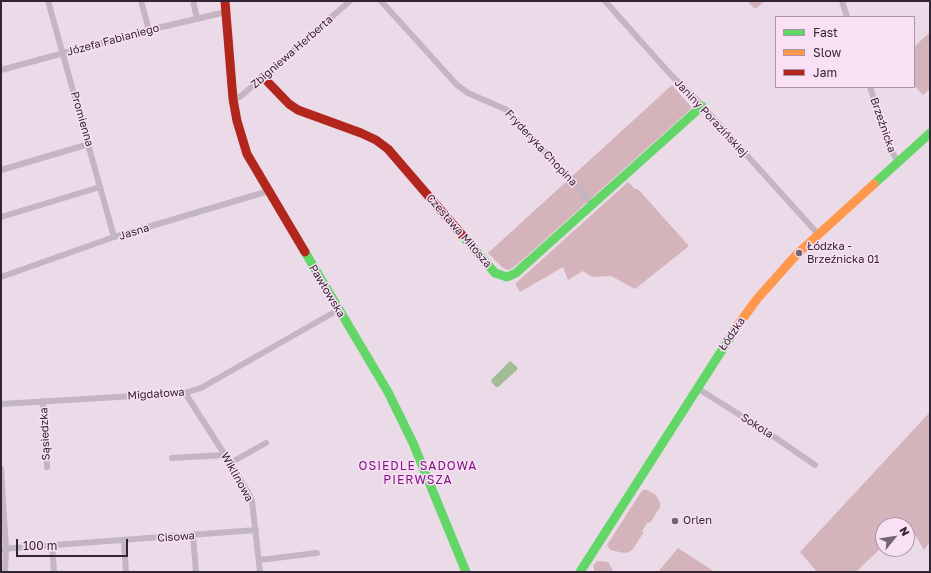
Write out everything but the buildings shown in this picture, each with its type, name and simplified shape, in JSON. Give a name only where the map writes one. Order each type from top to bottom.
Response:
[{"type":"street","name":"Promienna","points":[[48,1],[114,237]]},
{"type":"street","points":[[141,1],[149,30]]},
{"type":"street","points":[[193,1],[197,18]]},
{"type":"street","name":"Pawłowska","points":[[225,1],[232,99],[236,121],[247,154],[338,310],[388,392],[413,443],[466,572]]},
{"type":"street","name":"Zbigniewa Herberta","points":[[232,99],[239,97],[350,1]]},
{"type":"street","name":"Fryderyka Chopina","points":[[381,1],[457,85],[468,92],[507,110],[592,204]]},
{"type":"street","name":"Janiny Porazińskiej","points":[[605,1],[671,75],[702,106],[818,234]]},
{"type":"street","points":[[842,1],[847,16]]},
{"type":"street","name":"Józefa Fabianiego","points":[[1,70],[149,30],[226,12]]},
{"type":"street","name":"Czesława Miłosza","points":[[263,77],[289,104],[298,110],[361,133],[376,140],[388,149],[495,273],[507,277],[516,273],[702,106]]},
{"type":"street","name":"Brzeźnicka","points":[[870,88],[891,150],[898,162]]},
{"type":"street","name":"Łódzka","points":[[580,572],[697,388],[750,309],[778,275],[818,234],[930,133]]},
{"type":"street","points":[[1,170],[89,144]]},
{"type":"street","points":[[1,217],[100,187]]},
{"type":"street","name":"Jasna","points":[[1,277],[114,237],[269,191]]},
{"type":"street","name":"Migdałowa","points":[[1,404],[185,393],[201,388],[338,310]]},
{"type":"street","name":"Sokola","points":[[697,388],[767,432],[815,465]]},
{"type":"street","name":"Wiklinowa","points":[[185,393],[225,454],[252,501],[260,572]]},
{"type":"street","name":"Sąsiedzka","points":[[43,401],[46,467]]},
{"type":"street","points":[[230,463],[266,443]]},
{"type":"street","points":[[172,458],[225,454]]},
{"type":"street","points":[[1,469],[5,572]]},
{"type":"street","name":"Cisowa","points":[[3,549],[256,530]]},
{"type":"street","points":[[193,535],[196,572]]},
{"type":"street","points":[[124,541],[126,572]]},
{"type":"street","points":[[52,546],[54,572]]},
{"type":"street","points":[[259,560],[317,553]]},
{"type":"shaded area","points":[[747,1],[765,1],[755,9]]},
{"type":"shaded area","points":[[930,32],[930,89],[923,95],[915,86],[915,46]]},
{"type":"shaded area","points":[[672,85],[692,108],[518,264],[509,270],[504,269],[488,253]]},
{"type":"shaded area","points":[[628,182],[635,189],[638,189],[689,246],[635,289],[611,276],[592,277],[583,271],[568,280],[563,267],[520,292],[515,284]]},
{"type":"shaded area","points":[[510,361],[517,367],[517,370],[498,387],[496,387],[491,380]]},
{"type":"shaded area","points":[[930,412],[930,542],[924,550],[915,535],[915,517],[875,517],[875,554],[856,572],[817,572],[800,552]]},
{"type":"shaded area","points":[[643,490],[647,490],[656,495],[660,503],[660,507],[650,523],[648,522],[642,531],[644,532],[633,549],[624,553],[610,550],[607,545]]},
{"type":"shaded area","points":[[678,548],[715,572],[658,572]]},
{"type":"shaded area","points":[[597,561],[608,562],[614,572],[596,572],[593,566]]},
{"type":"traffic: fast","points":[[462,235],[495,273],[507,277],[516,273],[702,106]]},
{"type":"traffic: fast","points":[[874,184],[930,133]]},
{"type":"traffic: fast","points":[[305,252],[388,392],[413,443],[466,572]]},
{"type":"traffic: fast","points":[[580,572],[738,325]]},
{"type":"traffic: slow","points":[[738,325],[757,299],[797,254],[874,184]]},
{"type":"traffic: jam","points":[[225,1],[233,99],[237,121],[247,154],[305,252]]},
{"type":"traffic: jam","points":[[263,77],[289,104],[298,110],[361,133],[376,140],[388,149],[462,235]]},
{"type":"place","name":"Łódzka - Brzeźnicka 01","points":[[799,253]]},
{"type":"place","name":"Orlen","points":[[675,521]]},
{"type":"district","name":"OSIEDLE SADOWA PIERWSZA","points":[[418,473]]}]
